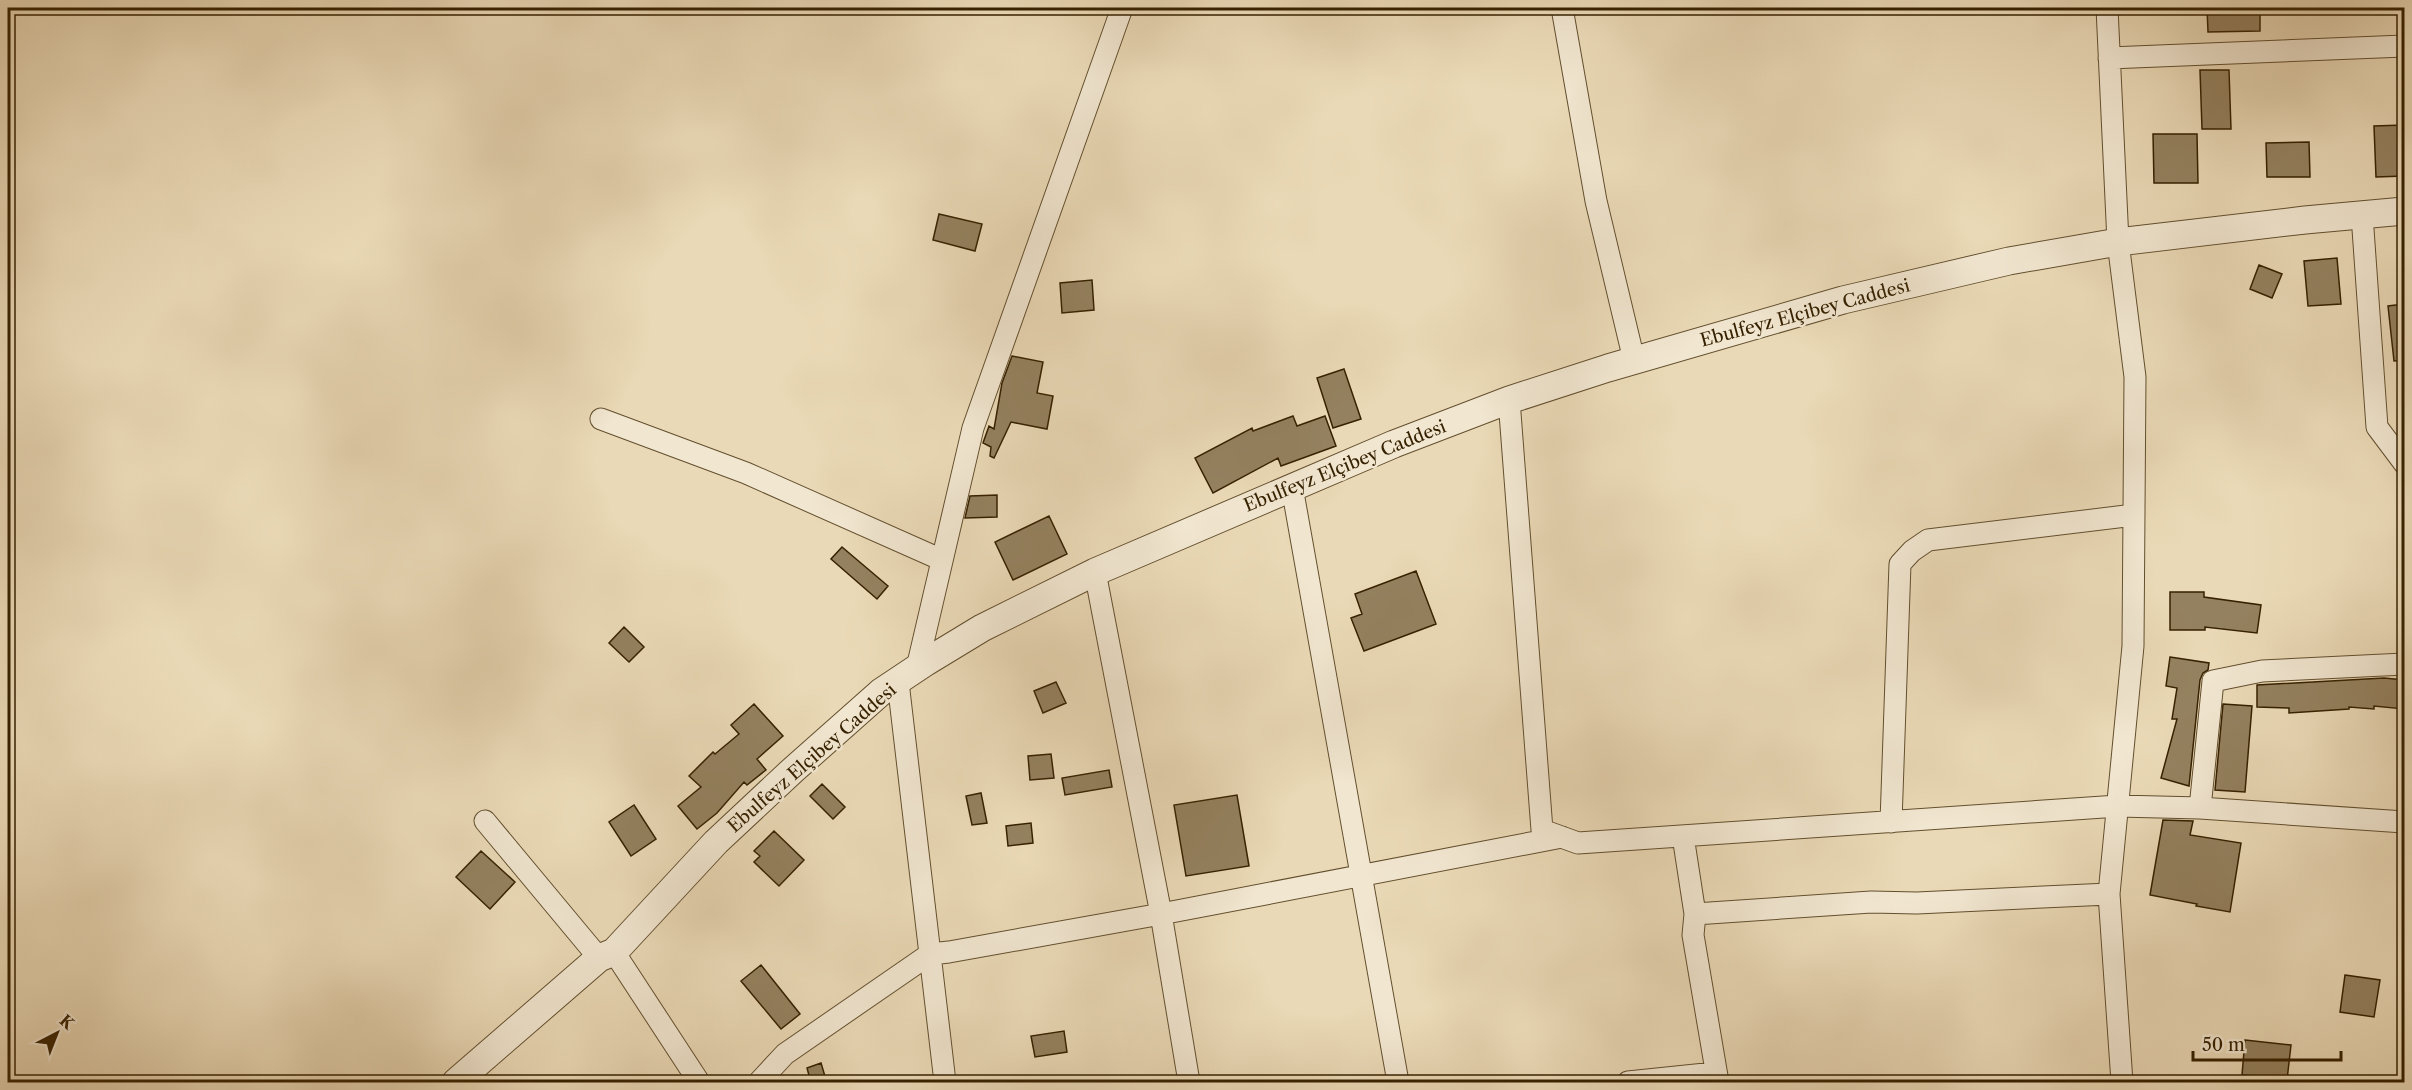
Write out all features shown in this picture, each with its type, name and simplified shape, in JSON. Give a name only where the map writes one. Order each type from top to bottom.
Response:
[{"type":"street","points":[[945,1083],[930,954],[908,675],[942,560],[973,428],[1122,8]]},
{"type":"street","points":[[1563,8],[1596,201],[1634,360]]},
{"type":"street","points":[[2107,8],[2118,242],[2135,377],[2133,646],[2109,894],[2122,1083]]},
{"type":"street","points":[[2109,58],[2404,46]]},
{"type":"street","name":"Ebulfeyz Elçibey Caddesi","points":[[456,1083],[607,955],[716,842],[881,692],[982,628],[1095,572],[1292,487],[1509,400],[1634,360],[1843,300],[2009,261],[2118,242],[2404,211]]},
{"type":"street","points":[[2362,215],[2377,427],[2404,463]]},
{"type":"street","points":[[1509,400],[1542,830],[1578,843],[2118,806],[2200,808],[2404,822]]},
{"type":"street","points":[[601,419],[746,473],[942,560]]},
{"type":"street","points":[[1292,487],[1398,1083]]},
{"type":"street","points":[[1891,822],[1896,609],[1900,564],[1912,550],[1928,540],[2134,516]]},
{"type":"street","points":[[1095,572],[1161,914],[1189,1083]]},
{"type":"street","points":[[2200,808],[2213,681],[2262,671],[2404,664]]},
{"type":"street","points":[[485,821],[607,955],[699,1083]]},
{"type":"street","points":[[1628,1083],[1717,1078],[1693,935],[1695,914],[1683,836]]},
{"type":"street","points":[[759,1083],[785,1054],[930,954],[1161,914],[1562,837]]},
{"type":"street","points":[[1695,914],[1871,902],[1917,903],[2109,894]]},
{"type":"building","points":[[2207,8],[2260,8],[2260,31],[2208,32]]},
{"type":"building","points":[[2200,70],[2229,70],[2231,129],[2202,129]]},
{"type":"building","points":[[2404,125],[2404,176],[2376,177],[2374,126]]},
{"type":"building","points":[[2153,134],[2197,134],[2198,183],[2154,183]]},
{"type":"building","points":[[2309,142],[2310,177],[2267,177],[2266,143]]},
{"type":"building","points":[[939,214],[982,224],[975,251],[933,240]]},
{"type":"building","points":[[2337,258],[2341,304],[2308,306],[2304,261]]},
{"type":"building","points":[[2259,265],[2282,274],[2272,298],[2250,289]]},
{"type":"building","points":[[1092,280],[1094,310],[1062,313],[1060,283]]},
{"type":"building","points":[[2404,304],[2404,360],[2394,361],[2388,306]]},
{"type":"building","points":[[1012,356],[1043,362],[1037,393],[1053,396],[1047,429],[1011,422],[994,458],[990,456],[991,447],[983,443],[989,426],[994,429],[1002,383]]},
{"type":"building","points":[[1344,369],[1361,419],[1333,428],[1317,378]]},
{"type":"building","points":[[1293,416],[1297,426],[1325,416],[1336,446],[1281,466],[1278,458],[1213,493],[1195,458],[1252,428],[1253,431]]},
{"type":"building","points":[[997,495],[997,517],[965,518],[970,496]]},
{"type":"building","points":[[1049,516],[1067,554],[1013,580],[995,542]]},
{"type":"building","points":[[842,547],[888,586],[877,599],[831,559]]},
{"type":"building","points":[[1416,571],[1436,624],[1364,651],[1351,618],[1362,614],[1355,594]]},
{"type":"building","points":[[2170,592],[2204,592],[2204,597],[2261,605],[2257,633],[2205,627],[2205,630],[2170,630]]},
{"type":"building","points":[[624,627],[644,647],[629,662],[609,643]]},
{"type":"building","points":[[2170,657],[2209,663],[2208,670],[2203,673],[2200,680],[2189,786],[2161,778],[2177,719],[2172,719],[2177,688],[2166,686]]},
{"type":"building","points":[[2384,678],[2404,680],[2404,709],[2374,706],[2374,709],[2349,707],[2349,709],[2289,713],[2289,708],[2257,707],[2257,685]]},
{"type":"building","points":[[1056,682],[1066,703],[1043,713],[1034,691]]},
{"type":"building","points":[[754,704],[783,736],[757,759],[766,770],[747,785],[744,782],[717,813],[697,829],[678,806],[701,787],[689,776],[713,752],[715,754],[739,734],[731,725]]},
{"type":"building","points":[[2223,704],[2252,706],[2245,792],[2215,790]]},
{"type":"building","points":[[1051,754],[1054,778],[1030,780],[1028,756]]},
{"type":"building","points":[[1109,770],[1112,787],[1065,795],[1062,778]]},
{"type":"building","points":[[822,784],[845,807],[833,819],[810,796]]},
{"type":"building","points":[[981,793],[987,823],[972,825],[966,796]]},
{"type":"building","points":[[1237,795],[1249,866],[1186,876],[1174,805]]},
{"type":"building","points":[[634,805],[656,839],[631,856],[609,822]]},
{"type":"building","points":[[2163,820],[2193,821],[2190,835],[2241,843],[2230,912],[2150,895]]},
{"type":"building","points":[[1031,823],[1033,843],[1008,846],[1006,826]]},
{"type":"building","points":[[774,831],[804,860],[779,886],[754,862],[760,856],[754,851]]},
{"type":"building","points":[[481,851],[515,882],[490,909],[456,877]]},
{"type":"building","points":[[761,965],[800,1014],[781,1029],[741,981]]},
{"type":"building","points":[[2345,975],[2380,980],[2374,1017],[2340,1012]]},
{"type":"building","points":[[1064,1031],[1067,1052],[1035,1057],[1031,1036]]},
{"type":"building","points":[[2245,1040],[2291,1045],[2287,1080],[2242,1075]]},
{"type":"building","points":[[821,1063],[827,1083],[811,1083],[807,1068]]}]
